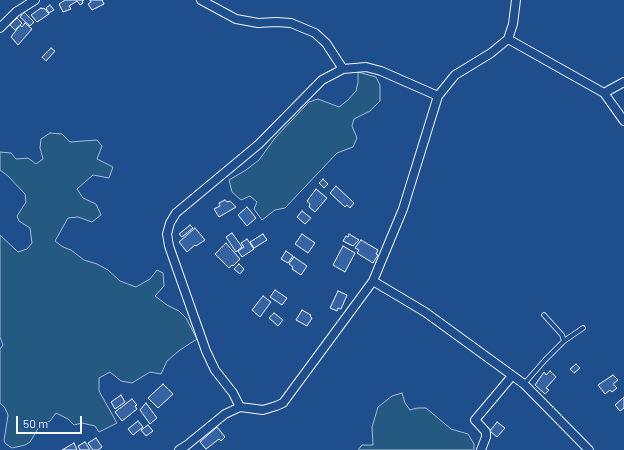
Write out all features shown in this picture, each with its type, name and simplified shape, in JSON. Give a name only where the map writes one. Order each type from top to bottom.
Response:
[{"type":"street","points":[[0,28],[16,12],[35,0]]},
{"type":"street","points":[[201,0],[236,19],[258,23],[290,23],[315,33],[326,43],[343,69]]},
{"type":"street","points":[[180,450],[187,446],[225,414],[240,407],[263,410],[283,403],[372,281],[404,209],[438,96],[455,75],[491,53],[508,39],[513,24],[516,0]]},
{"type":"street","points":[[508,39],[604,93],[624,121]]},
{"type":"street","points":[[240,407],[233,393],[215,370],[206,351],[169,246],[167,234],[170,223],[176,213],[260,144],[322,80],[343,69],[366,67],[381,71],[438,96]]},
{"type":"street","points":[[604,93],[624,82]]},
{"type":"street","points":[[372,281],[426,312],[524,384],[589,450]]},
{"type":"street","points":[[481,450],[486,437],[486,432],[475,420],[512,376]]},
{"type":"lane","points":[[544,315],[562,335],[564,341]]},
{"type":"lane","points":[[524,384],[564,341],[583,328]]},
{"type":"shaded area","points":[[358,72],[376,77],[380,85],[380,101],[370,111],[354,119],[352,126],[357,138],[353,147],[337,153],[285,208],[275,210],[262,220],[254,209],[257,202],[250,196],[241,200],[232,192],[229,180],[259,160],[275,138],[309,102],[318,99],[339,107],[348,100],[356,91]]},
{"type":"shaded area","points":[[50,133],[62,134],[70,142],[97,140],[102,146],[97,159],[113,167],[109,178],[93,175],[77,189],[83,198],[96,204],[101,215],[92,222],[78,217],[68,218],[55,241],[63,247],[71,250],[84,260],[97,264],[108,270],[120,281],[136,287],[150,279],[157,270],[163,273],[164,286],[155,296],[167,305],[179,311],[186,318],[197,339],[167,361],[161,374],[150,372],[132,383],[121,381],[110,372],[99,378],[99,391],[117,423],[99,432],[95,426],[82,423],[74,425],[68,419],[56,413],[50,421],[39,427],[30,442],[25,445],[12,448],[4,441],[8,415],[5,408],[0,403],[0,349],[3,345],[0,337],[0,235],[18,252],[27,249],[32,243],[30,228],[19,221],[17,216],[26,202],[25,194],[8,176],[0,170],[0,152],[11,153],[16,159],[28,158],[36,164],[43,159],[40,148],[41,139]]},
{"type":"shaded area","points":[[402,393],[405,403],[410,410],[426,408],[451,429],[468,434],[474,444],[474,450],[358,450],[362,445],[373,445],[372,427],[378,407],[392,396]]},
{"type":"building","points":[[65,0],[84,0],[80,5],[77,1],[69,6],[71,9],[63,12],[59,4]]},
{"type":"building","points":[[90,0],[102,0],[104,4],[92,10],[88,4],[91,2]]},
{"type":"building","points":[[50,5],[54,10],[49,13],[46,8]]},
{"type":"building","points":[[41,8],[44,8],[49,14],[37,22],[31,15]]},
{"type":"building","points":[[24,12],[34,22],[30,26],[20,17]]},
{"type":"building","points":[[17,18],[22,23],[15,30],[10,25]]},
{"type":"building","points":[[25,23],[32,29],[18,45],[11,37],[20,25],[22,27]]},
{"type":"building","points":[[51,48],[55,51],[46,61],[42,57]]},
{"type":"building","points":[[323,179],[328,184],[324,188],[319,183]]},
{"type":"building","points":[[336,186],[354,203],[350,208],[347,205],[345,207],[330,193]]},
{"type":"building","points":[[316,189],[327,198],[315,212],[309,207],[310,204],[307,201]]},
{"type":"building","points":[[225,200],[227,202],[230,201],[236,207],[219,217],[214,209],[220,206],[219,203]]},
{"type":"building","points":[[247,207],[256,218],[247,226],[238,215]]},
{"type":"building","points":[[302,211],[311,218],[305,224],[297,217]]},
{"type":"building","points":[[190,225],[193,228],[182,237],[179,234]]},
{"type":"building","points":[[195,228],[205,240],[196,246],[195,245],[187,252],[179,242]]},
{"type":"building","points":[[232,233],[242,247],[236,252],[226,237]]},
{"type":"building","points":[[263,234],[267,240],[254,248],[250,242]]},
{"type":"building","points":[[302,234],[315,243],[308,253],[295,244]]},
{"type":"building","points":[[349,234],[359,240],[353,246],[343,241]]},
{"type":"building","points":[[247,239],[254,249],[242,257],[238,251],[244,247],[241,243]]},
{"type":"building","points":[[361,240],[378,250],[376,254],[378,255],[373,263],[357,253],[359,250],[355,248]]},
{"type":"building","points":[[226,243],[240,259],[229,268],[215,254]]},
{"type":"building","points":[[343,246],[355,253],[345,272],[333,265]]},
{"type":"building","points":[[286,251],[293,256],[288,263],[281,259]]},
{"type":"building","points":[[294,257],[307,266],[301,275],[292,269],[293,267],[289,264]]},
{"type":"building","points":[[239,264],[244,269],[240,274],[234,269]]},
{"type":"building","points":[[275,290],[287,298],[282,305],[270,297]]},
{"type":"building","points":[[338,291],[347,295],[341,309],[338,308],[337,311],[330,308]]},
{"type":"building","points":[[263,296],[271,302],[260,317],[252,310]]},
{"type":"building","points":[[302,310],[311,315],[310,316],[312,318],[307,326],[296,320]]},
{"type":"building","points":[[274,313],[283,320],[278,326],[269,318]]},
{"type":"building","points":[[576,364],[580,368],[574,373],[570,369]]},
{"type":"building","points":[[550,371],[556,377],[546,388],[549,390],[545,394],[535,385],[544,372],[546,375]]},
{"type":"building","points":[[613,375],[618,380],[613,384],[617,388],[612,392],[610,390],[605,394],[598,385]]},
{"type":"building","points":[[163,384],[173,394],[158,408],[148,398]]},
{"type":"building","points":[[121,395],[125,402],[115,409],[111,402]]},
{"type":"building","points":[[624,397],[624,408],[620,411],[615,405]]},
{"type":"building","points":[[132,399],[137,405],[135,406],[137,409],[122,421],[115,412]]},
{"type":"building","points":[[146,403],[157,418],[150,424],[140,410]]},
{"type":"building","points":[[138,421],[143,427],[133,435],[128,429]]},
{"type":"building","points":[[497,422],[505,428],[497,437],[490,431]]},
{"type":"building","points":[[148,425],[153,431],[146,436],[141,430]]},
{"type":"building","points":[[217,427],[225,437],[221,441],[219,439],[206,449],[200,442]]},
{"type":"building","points":[[96,438],[102,447],[98,450],[93,450],[88,443]]},
{"type":"building","points":[[85,442],[90,450],[80,450],[78,446]]},
{"type":"building","points":[[74,443],[77,450],[62,450]]}]
